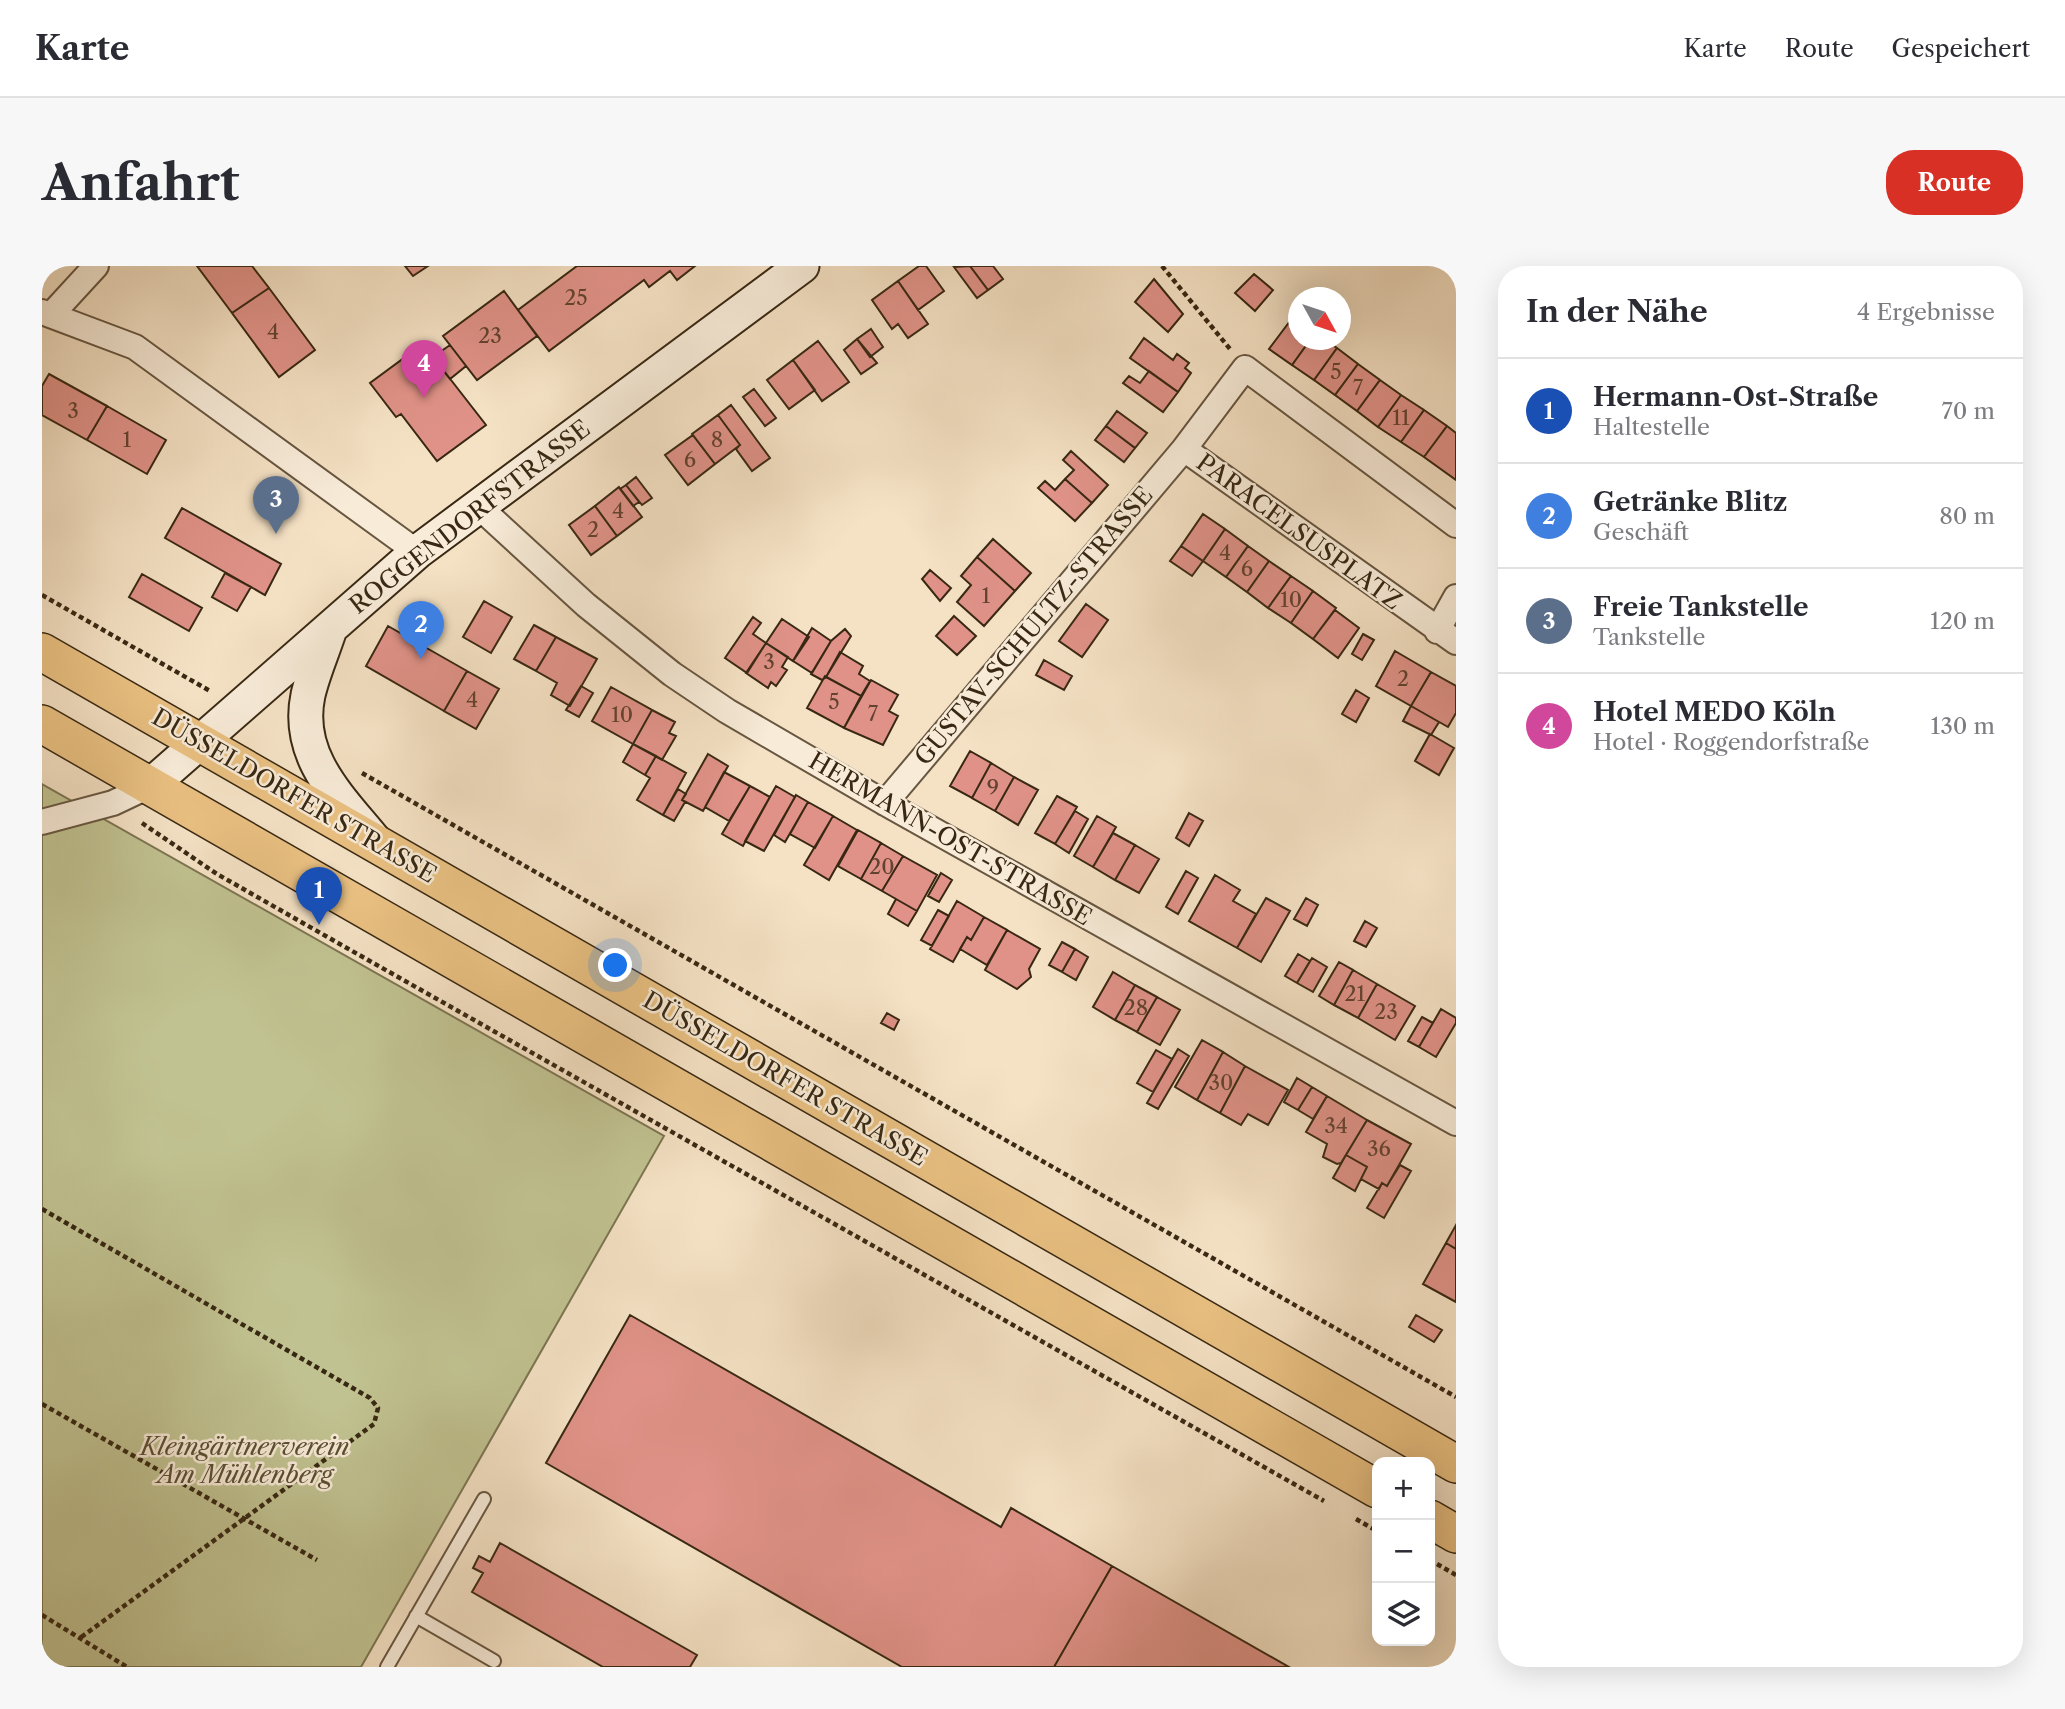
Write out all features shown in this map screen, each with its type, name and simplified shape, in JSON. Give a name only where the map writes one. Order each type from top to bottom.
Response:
[{"type":"main road","name":"DÜSSELDORFER STRASSE","points":[[42,652],[1456,1464]]},
{"type":"main road","points":[[42,724],[1372,1486]]},
{"type":"main road","points":[[1432,1520],[1456,1534]]},
{"type":"street","points":[[96,266],[47,313],[135,347],[417,552]]},
{"type":"street","name":"ROGGENDORFSTRASSE","points":[[151,785],[417,552],[802,266]]},
{"type":"street","points":[[1245,368],[1456,525]]},
{"type":"street","name":"PARACELSUSPLATZ","points":[[1245,368],[1184,449],[1446,637]]},
{"type":"street","name":"GUSTAV-SCHULTZ-STRASSE","points":[[885,803],[1184,449]]},
{"type":"street","name":"HERMANN-OST-STRASSE","points":[[478,506],[586,605],[672,674],[727,711],[885,803],[1456,1123]]},
{"type":"street","points":[[1446,637],[1456,597]]},
{"type":"street","points":[[331,627],[307,697],[307,741],[318,770],[377,845]]},
{"type":"street","points":[[42,822],[113,803],[151,785]]},
{"type":"lane","points":[[387,1667],[484,1499]]},
{"type":"lane","points":[[416,1616],[494,1661]]},
{"type":"path","points":[[1162,266],[1245,368]]},
{"type":"path","points":[[1449,266],[1456,272]]},
{"type":"path","points":[[42,595],[240,708]]},
{"type":"path","points":[[355,769],[1455,1395]]},
{"type":"path","points":[[113,803],[260,899],[339,941],[1329,1504]]},
{"type":"path","points":[[260,899],[265,892]]},
{"type":"path","points":[[42,1209],[370,1398],[378,1408],[374,1423],[80,1639]]},
{"type":"path","points":[[42,1405],[317,1560]]},
{"type":"path","points":[[1353,1517],[1372,1528]]},
{"type":"path","points":[[1435,1564],[1456,1576]]},
{"type":"path","points":[[42,1615],[127,1667]]},
{"type":"green space","name":"Kleingärtnerverein Am Mühlenberg","points":[[42,784],[664,1136],[361,1667],[42,1667]]},
{"type":"building","points":[[197,266],[252,266],[269,288],[232,313]]},
{"type":"building","points":[[405,266],[428,266],[413,276]]},
{"type":"building","points":[[577,266],[695,266],[677,280],[670,271],[649,287],[644,280],[549,351],[518,310]]},
{"type":"building","points":[[919,266],[926,266],[944,291],[918,310],[898,281]]},
{"type":"building","points":[[970,266],[988,290],[977,298],[954,267]]},
{"type":"building","points":[[970,266],[993,266],[1003,279],[988,290]]},
{"type":"building","points":[[1254,274],[1273,290],[1255,311],[1235,293]]},
{"type":"building","points":[[1154,279],[1183,314],[1168,332],[1135,302]]},
{"type":"building","points":[[898,281],[928,324],[908,338],[898,324],[892,329],[872,300]]},
{"type":"building","points":[[269,288],[315,350],[279,377],[232,313]]},
{"type":"building","points":[[504,291],[537,336],[477,380],[443,336]]},
{"type":"building","points":[[1288,324],[1288,350],[1303,350],[1292,365],[1269,349]]},
{"type":"building","points":[[871,329],[883,347],[870,357],[857,339]]},
{"type":"building","points":[[1144,338],[1173,360],[1177,354],[1189,363],[1185,368],[1191,373],[1178,392],[1130,358]]},
{"type":"building","points":[[857,339],[877,363],[861,374],[844,350]]},
{"type":"building","points":[[818,341],[849,382],[822,401],[793,360]]},
{"type":"building","points":[[423,344],[486,425],[437,461],[401,414],[396,417],[370,383]]},
{"type":"building","points":[[450,345],[466,366],[450,379],[433,357]]},
{"type":"building","points":[[1303,350],[1336,350],[1314,380],[1292,365]]},
{"type":"building","points":[[1336,350],[1340,350],[1358,364],[1335,395],[1314,380]]},
{"type":"building","points":[[793,360],[815,390],[789,409],[767,380]]},
{"type":"building","points":[[1358,364],[1380,380],[1357,411],[1335,395]]},
{"type":"building","points":[[1149,371],[1178,392],[1163,412],[1123,383],[1129,376],[1140,383]]},
{"type":"building","points":[[49,374],[107,406],[87,440],[42,415],[42,386]]},
{"type":"building","points":[[1380,380],[1401,395],[1378,427],[1357,411]]},
{"type":"building","points":[[754,389],[776,418],[765,426],[743,397]]},
{"type":"building","points":[[1401,395],[1424,410],[1401,442],[1378,427]]},
{"type":"building","points":[[731,405],[770,458],[752,471],[736,449],[740,445],[718,415]]},
{"type":"building","points":[[107,406],[166,440],[147,474],[87,440]]},
{"type":"building","points":[[1424,410],[1447,426],[1424,457],[1401,442]]},
{"type":"building","points":[[1117,411],[1147,433],[1135,448],[1106,426]]},
{"type":"building","points":[[718,415],[740,445],[715,464],[692,434]]},
{"type":"building","points":[[1106,426],[1135,448],[1124,462],[1095,440]]},
{"type":"building","points":[[1447,426],[1456,433],[1456,480],[1424,457]]},
{"type":"building","points":[[693,435],[715,464],[688,485],[665,455]]},
{"type":"building","points":[[1071,451],[1108,485],[1092,503],[1065,479],[1074,470],[1063,460]]},
{"type":"building","points":[[636,477],[652,498],[642,505],[626,485]]},
{"type":"building","points":[[1065,479],[1092,503],[1075,521],[1038,488],[1045,481],[1055,490]]},
{"type":"building","points":[[626,485],[639,502],[633,506],[620,489]]},
{"type":"building","points":[[619,487],[642,517],[617,536],[595,506]]},
{"type":"building","points":[[595,506],[617,536],[591,555],[569,525]]},
{"type":"building","points":[[182,508],[281,564],[265,595],[165,538]]},
{"type":"building","points":[[1203,514],[1225,529],[1203,561],[1181,546]]},
{"type":"building","points":[[1225,529],[1248,546],[1226,577],[1203,561]]},
{"type":"building","points":[[993,539],[1031,573],[1015,591],[977,557]]},
{"type":"building","points":[[1181,546],[1203,561],[1192,576],[1170,561]]},
{"type":"building","points":[[1248,546],[1269,561],[1247,592],[1226,577]]},
{"type":"building","points":[[977,557],[1015,591],[984,626],[957,602],[971,585],[961,576]]},
{"type":"building","points":[[1269,561],[1291,576],[1268,608],[1247,592]]},
{"type":"building","points":[[930,570],[951,588],[940,601],[922,579]]},
{"type":"building","points":[[225,573],[251,587],[237,611],[212,597]]},
{"type":"building","points":[[142,574],[202,608],[189,631],[129,597]]},
{"type":"building","points":[[1291,576],[1313,591],[1291,623],[1268,608]]},
{"type":"building","points":[[1313,591],[1336,608],[1313,639],[1291,623]]},
{"type":"building","points":[[484,601],[512,617],[491,653],[463,637]]},
{"type":"building","points":[[1086,604],[1108,620],[1082,657],[1059,641]]},
{"type":"building","points":[[1335,610],[1359,628],[1338,658],[1313,639]]},
{"type":"building","points":[[954,616],[976,636],[957,655],[936,636]]},
{"type":"building","points":[[753,617],[761,623],[753,634],[766,643],[747,673],[725,658]]},
{"type":"building","points":[[782,619],[809,637],[793,661],[766,643]]},
{"type":"building","points":[[534,625],[556,637],[536,671],[514,659]]},
{"type":"building","points":[[388,626],[467,671],[444,711],[366,666]]},
{"type":"building","points":[[812,628],[831,641],[812,673],[793,661]]},
{"type":"building","points":[[845,629],[851,636],[826,677],[822,680],[811,674],[831,641]]},
{"type":"building","points":[[1363,634],[1374,640],[1362,660],[1352,654]]},
{"type":"building","points":[[556,637],[597,659],[570,706],[551,695],[557,683],[536,671]]},
{"type":"building","points":[[766,643],[788,657],[782,667],[787,670],[776,686],[771,682],[768,688],[746,673]]},
{"type":"building","points":[[1395,651],[1431,672],[1411,706],[1376,686]]},
{"type":"building","points":[[840,652],[863,666],[859,674],[870,681],[861,696],[826,677]]},
{"type":"building","points":[[1044,660],[1072,676],[1064,690],[1036,675]]},
{"type":"building","points":[[467,671],[499,689],[476,729],[444,711]]},
{"type":"building","points":[[1431,672],[1456,686],[1456,713],[1448,727],[1411,706]]},
{"type":"building","points":[[825,676],[861,696],[844,728],[807,708]]},
{"type":"building","points":[[871,680],[898,695],[889,711],[898,716],[883,745],[844,728]]},
{"type":"building","points":[[581,686],[593,693],[579,717],[566,710]]},
{"type":"building","points":[[611,687],[652,710],[633,744],[592,721]]},
{"type":"building","points":[[1356,690],[1369,698],[1356,722],[1342,714]]},
{"type":"building","points":[[1411,706],[1439,722],[1431,735],[1403,721]]},
{"type":"building","points":[[652,710],[675,722],[669,733],[676,736],[662,760],[633,744]]},
{"type":"building","points":[[1430,734],[1454,748],[1439,775],[1415,761]]},
{"type":"building","points":[[633,744],[656,756],[645,775],[623,762]]},
{"type":"building","points":[[970,751],[991,763],[972,798],[950,786]]},
{"type":"building","points":[[708,754],[728,766],[703,811],[682,800]]},
{"type":"building","points":[[656,756],[686,773],[663,815],[637,800],[650,778],[645,775]]},
{"type":"building","points":[[991,763],[1014,777],[995,811],[972,798]]},
{"type":"building","points":[[724,772],[750,786],[729,821],[705,807]]},
{"type":"building","points":[[1014,777],[1038,790],[1018,825],[995,811]]},
{"type":"building","points":[[750,786],[770,797],[743,846],[722,834]]},
{"type":"building","points":[[776,786],[795,797],[764,851],[745,841]]},
{"type":"building","points":[[678,789],[686,794],[682,800],[685,802],[674,821],[663,815]]},
{"type":"building","points":[[796,795],[808,802],[785,842],[774,835]]},
{"type":"building","points":[[1057,796],[1077,807],[1055,844],[1035,833]]},
{"type":"building","points":[[808,802],[833,816],[815,848],[790,834]]},
{"type":"building","points":[[1075,811],[1088,819],[1069,853],[1055,844]]},
{"type":"building","points":[[1189,813],[1203,821],[1189,846],[1176,838]]},
{"type":"building","points":[[833,816],[857,830],[829,880],[804,865]]},
{"type":"building","points":[[1097,816],[1116,827],[1093,867],[1074,856]]},
{"type":"building","points":[[858,830],[881,843],[861,879],[838,866]]},
{"type":"building","points":[[1113,833],[1135,845],[1115,880],[1093,867]]},
{"type":"building","points":[[881,843],[903,856],[882,891],[861,879]]},
{"type":"building","points":[[1135,845],[1159,859],[1139,893],[1115,880]]},
{"type":"building","points":[[903,856],[937,875],[917,911],[882,891]]},
{"type":"building","points":[[1186,871],[1198,878],[1178,914],[1166,907]]},
{"type":"building","points":[[941,873],[952,880],[939,902],[928,896]]},
{"type":"building","points":[[1215,875],[1240,890],[1233,901],[1256,914],[1237,948],[1189,921]]},
{"type":"building","points":[[1266,898],[1290,911],[1261,962],[1237,948]]},
{"type":"building","points":[[1306,898],[1318,905],[1307,926],[1294,919]]},
{"type":"building","points":[[896,899],[917,911],[908,926],[888,914]]},
{"type":"building","points":[[957,901],[984,917],[971,940],[967,937],[953,962],[930,949]]},
{"type":"building","points":[[938,910],[949,916],[932,946],[921,940]]},
{"type":"building","points":[[984,917],[1007,930],[987,965],[960,949],[967,937],[971,940]]},
{"type":"building","points":[[1365,921],[1377,928],[1366,947],[1354,941]]},
{"type":"building","points":[[1007,930],[1040,949],[1029,969],[1031,977],[1017,989],[985,970]]},
{"type":"building","points":[[1062,942],[1075,949],[1062,972],[1049,965]]},
{"type":"building","points":[[1075,949],[1088,957],[1076,980],[1062,972]]},
{"type":"building","points":[[1298,954],[1310,961],[1297,983],[1285,976]]},
{"type":"building","points":[[1312,958],[1327,967],[1313,992],[1297,983]]},
{"type":"building","points":[[1339,962],[1353,970],[1334,1005],[1319,996]]},
{"type":"building","points":[[1353,970],[1377,984],[1358,1018],[1334,1005]]},
{"type":"building","points":[[1113,972],[1135,985],[1115,1020],[1093,1007]]},
{"type":"building","points":[[1377,984],[1415,1006],[1395,1040],[1358,1018]]},
{"type":"building","points":[[1135,985],[1157,997],[1137,1032],[1115,1020]]},
{"type":"building","points":[[1157,997],[1180,1010],[1160,1045],[1137,1032]]},
{"type":"building","points":[[1441,1009],[1456,1018],[1456,1023],[1436,1057],[1419,1047]]},
{"type":"building","points":[[887,1013],[899,1020],[894,1030],[881,1023]]},
{"type":"building","points":[[1422,1017],[1433,1023],[1419,1047],[1408,1041]]},
{"type":"building","points":[[1202,1040],[1223,1052],[1197,1100],[1175,1087]]},
{"type":"building","points":[[1178,1049],[1189,1056],[1158,1109],[1147,1103]]},
{"type":"building","points":[[1156,1050],[1172,1059],[1153,1092],[1137,1083]]},
{"type":"building","points":[[1223,1052],[1245,1066],[1220,1113],[1197,1100]]},
{"type":"building","points":[[1245,1066],[1288,1090],[1268,1125],[1248,1114],[1241,1125],[1220,1113]]},
{"type":"building","points":[[1297,1078],[1312,1087],[1298,1110],[1284,1102]]},
{"type":"building","points":[[1312,1087],[1327,1096],[1313,1119],[1298,1110]]},
{"type":"building","points":[[1327,1096],[1367,1120],[1341,1163],[1337,1164],[1323,1157],[1327,1144],[1306,1132]]},
{"type":"building","points":[[1367,1120],[1411,1144],[1387,1186],[1382,1183],[1379,1189],[1361,1179],[1367,1167],[1346,1155]]},
{"type":"building","points":[[1346,1155],[1367,1167],[1355,1191],[1333,1178]]},
{"type":"building","points":[[1400,1165],[1411,1171],[1384,1218],[1367,1208],[1382,1183],[1387,1186]]},
{"type":"building","points":[[1456,1225],[1456,1249],[1446,1243]]},
{"type":"building","points":[[1446,1243],[1456,1249],[1456,1302],[1423,1284]]},
{"type":"building","points":[[630,1315],[1001,1527],[1011,1508],[1112,1566],[1054,1667],[902,1667],[546,1463]]},
{"type":"building","points":[[1416,1315],[1442,1330],[1434,1342],[1409,1327]]},
{"type":"building","points":[[500,1543],[697,1655],[690,1667],[603,1667],[472,1592],[483,1573],[473,1568],[479,1556],[490,1562]]},
{"type":"building","points":[[1112,1566],[1289,1667],[1054,1667]]},
{"type":"place","name":"Hotel MEDO Köln","points":[[424,398]]},
{"type":"place","name":"Freie Tankstelle","points":[[276,534]]},
{"type":"place","name":"Getränke Blitz","points":[[421,659]]},
{"type":"place","name":"Hermann-Ost-Straße","points":[[319,925]]}]
